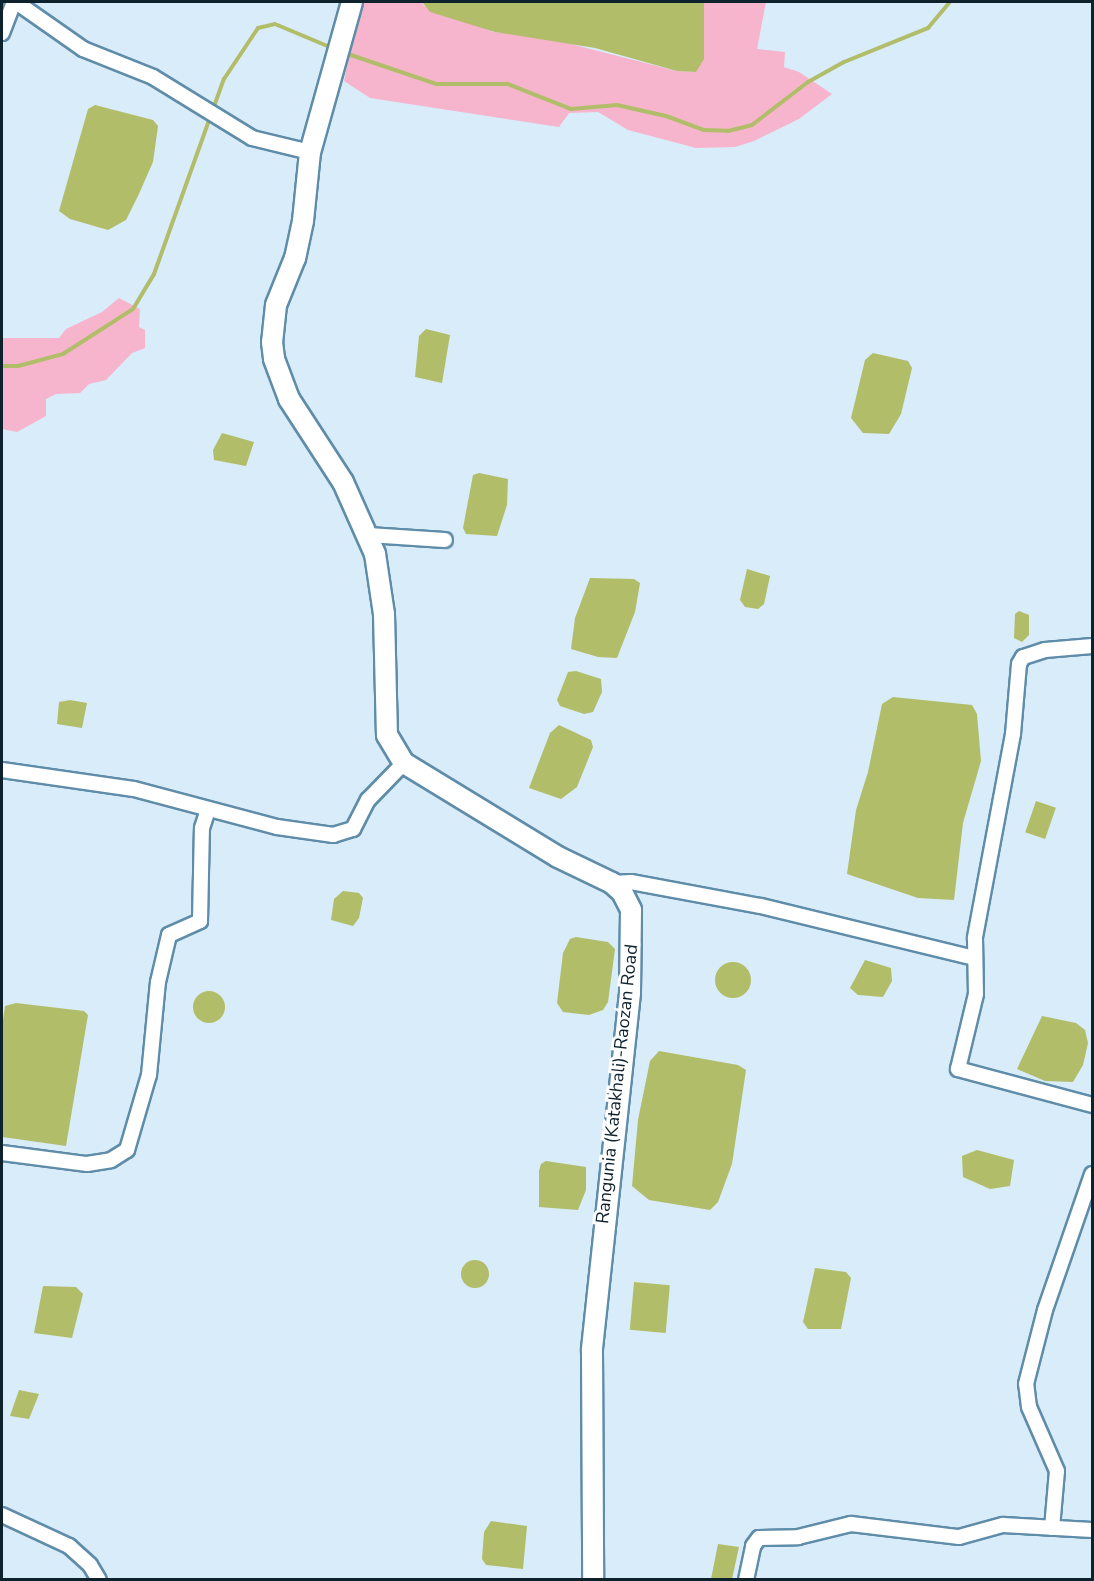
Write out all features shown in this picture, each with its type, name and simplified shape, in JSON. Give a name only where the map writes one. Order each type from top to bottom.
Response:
[{"type":"main road","name":"Rangunia (Katakhali)-Raozan Road","points":[[352,2],[310,152],[300,238],[272,324],[274,359],[289,399],[343,482],[375,554],[384,614],[387,735],[404,763],[558,857],[612,884],[622,892],[631,910],[632,951],[592,1351],[593,1580]]},
{"type":"street","points":[[2,33],[15,2],[83,49],[153,77],[202,104],[252,138],[310,152]]},
{"type":"street","points":[[368,535],[444,540]]},
{"type":"street","points":[[1092,646],[1045,650],[1021,659],[1017,712],[975,939],[976,994],[958,1069],[1092,1105]]},
{"type":"street","points":[[2,770],[134,789],[277,827],[345,833],[358,823],[376,791],[404,763]]},
{"type":"street","points":[[2,1153],[87,1164],[111,1160],[127,1150],[149,1075],[158,982],[169,935],[200,921],[202,828],[208,809]]},
{"type":"street","points":[[612,884],[631,882],[761,906],[975,958]]},
{"type":"street","points":[[1052,1528],[1057,1471],[1029,1407],[1026,1384],[1045,1310],[1092,1174]]},
{"type":"street","points":[[2,1515],[69,1546],[90,1565],[99,1580]]},
{"type":"street","points":[[746,1580],[753,1546],[759,1539],[798,1537],[851,1524],[959,1537],[1003,1526],[1092,1530]]},
{"type":"shaded area","points":[[360,2],[422,2],[424,6],[494,32],[543,37],[677,71],[696,72],[704,2],[766,2],[757,49],[785,52],[784,67],[799,72],[832,94],[799,119],[754,141],[735,147],[696,148],[628,130],[598,112],[569,113],[559,127],[370,98],[344,81]]},
{"type":"shaded area","points":[[422,2],[704,2],[704,59],[696,72],[677,71],[595,48],[495,32],[430,12]]},
{"type":"shaded area","points":[[95,105],[153,120],[158,126],[153,162],[138,196],[126,220],[108,230],[70,219],[59,211],[88,109]]},
{"type":"shaded area","points":[[119,298],[140,309],[139,327],[145,330],[145,348],[132,353],[106,380],[89,384],[80,393],[56,394],[46,399],[46,416],[17,432],[2,429],[2,338],[59,338],[66,329],[102,312]]},
{"type":"shaded area","points":[[426,329],[450,335],[442,383],[415,377],[419,336]]},
{"type":"shaded area","points":[[873,353],[908,361],[912,368],[901,414],[889,434],[863,433],[851,418],[865,360]]},
{"type":"shaded area","points":[[222,433],[254,442],[246,466],[214,460],[213,450]]},
{"type":"shaded area","points":[[479,473],[508,479],[507,505],[497,536],[466,534],[463,528],[473,475]]},
{"type":"shaded area","points":[[747,569],[770,576],[764,604],[758,609],[745,607],[740,600]]},
{"type":"shaded area","points":[[590,578],[634,579],[640,583],[635,612],[617,658],[598,657],[571,649],[575,618]]},
{"type":"shaded area","points":[[1019,611],[1029,615],[1029,635],[1022,642],[1014,638],[1015,614]]},
{"type":"shaded area","points":[[576,671],[601,679],[602,692],[593,712],[584,714],[560,706],[557,700],[568,672]]},
{"type":"shaded area","points":[[893,697],[972,705],[977,714],[981,761],[963,823],[954,900],[918,898],[847,874],[856,810],[868,772],[882,704]]},
{"type":"shaded area","points":[[70,700],[87,703],[82,728],[57,724],[59,702]]},
{"type":"shaded area","points":[[559,725],[591,740],[593,747],[577,787],[561,799],[529,788],[550,733]]},
{"type":"shaded area","points":[[1036,801],[1056,808],[1045,839],[1025,832]]},
{"type":"shaded area","points":[[343,891],[359,893],[363,898],[359,918],[353,926],[331,920],[334,899]]},
{"type":"shaded area","points":[[576,937],[608,942],[615,949],[608,1002],[603,1010],[589,1015],[563,1012],[557,1003],[563,953],[570,939]]},
{"type":"shaded area","points":[[865,960],[891,968],[892,981],[883,997],[858,995],[850,988]]},
{"type":"shaded area","points":[[733,962],[746,967],[751,980],[746,993],[733,998],[720,993],[715,980],[720,967]]},
{"type":"shaded area","points":[[209,991],[220,996],[225,1007],[220,1018],[209,1023],[198,1018],[193,1007],[198,996]]},
{"type":"shaded area","points":[[16,1003],[84,1011],[88,1015],[66,1146],[2,1137],[2,1027],[5,1006]]},
{"type":"shaded area","points":[[1042,1016],[1076,1023],[1085,1030],[1088,1043],[1083,1065],[1073,1082],[1045,1081],[1017,1069]]},
{"type":"shaded area","points":[[659,1051],[738,1065],[746,1070],[732,1164],[718,1202],[710,1210],[649,1200],[632,1186],[638,1120],[650,1061]]},
{"type":"shaded area","points":[[977,1150],[1014,1160],[1010,1186],[990,1189],[963,1177],[962,1156]]},
{"type":"shaded area","points":[[546,1161],[586,1167],[586,1190],[578,1210],[539,1207],[539,1171],[541,1164]]},
{"type":"shaded area","points":[[475,1260],[485,1264],[489,1274],[485,1284],[475,1288],[465,1284],[461,1274],[465,1264]]},
{"type":"shaded area","points":[[815,1268],[846,1272],[851,1278],[841,1329],[808,1329],[803,1322]]},
{"type":"shaded area","points":[[634,1282],[670,1285],[666,1333],[630,1330]]},
{"type":"shaded area","points":[[43,1286],[76,1287],[83,1294],[72,1338],[34,1333]]},
{"type":"shaded area","points":[[19,1390],[39,1394],[29,1419],[10,1416]]},
{"type":"shaded area","points":[[491,1521],[527,1526],[523,1569],[486,1565],[482,1559],[484,1532]]},
{"type":"shaded area","points":[[718,1544],[739,1547],[732,1579],[711,1579]]},
{"type":"waterway","points":[[345,53],[436,84],[508,84],[571,109],[617,105],[666,116],[704,130],[728,131],[752,125],[808,82],[844,62],[928,28],[950,2]]},
{"type":"waterway","points":[[2,366],[18,366],[63,354],[133,309],[154,274],[224,79],[258,28],[275,24],[332,48]]}]
